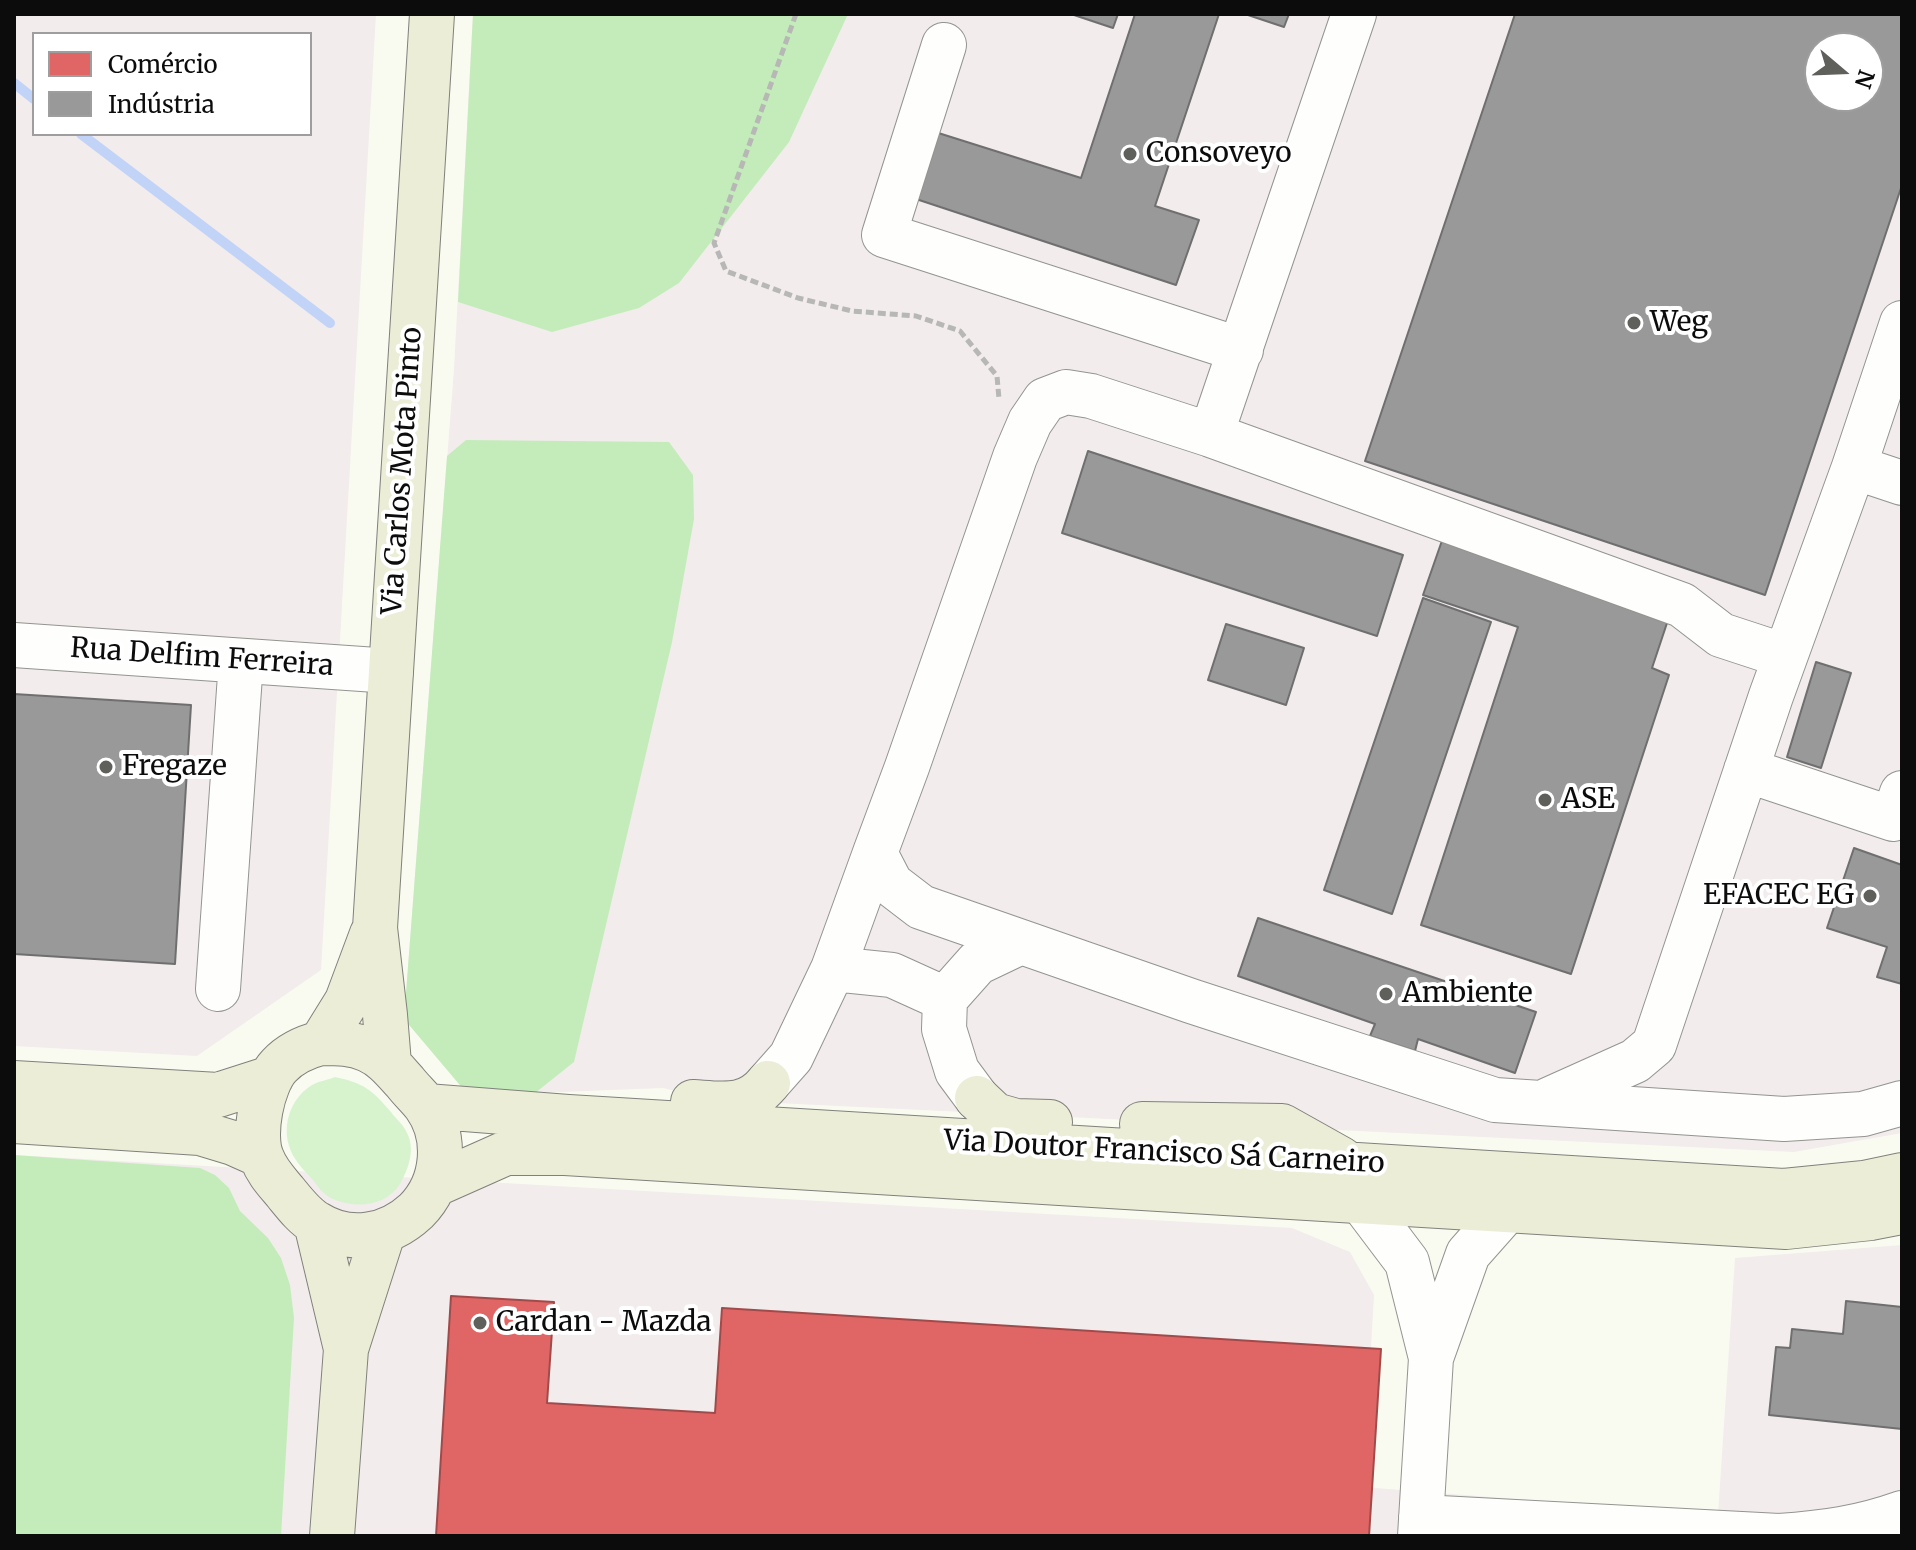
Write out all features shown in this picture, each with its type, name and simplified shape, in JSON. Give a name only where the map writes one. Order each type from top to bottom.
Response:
[{"type":"main road","name":"Via Carlos Mota Pinto","points":[[389,1064],[375,928],[432,14]]},
{"type":"main road","name":"Via Carlos Mota Pinto","points":[[321,1043],[347,1001],[375,928]]},
{"type":"main road","points":[[321,1043],[353,1045],[372,1052],[389,1064],[426,1106],[440,1140],[441,1153],[434,1185],[415,1212],[383,1233],[353,1237],[316,1223],[299,1209],[271,1175],[260,1155],[258,1123],[271,1078],[290,1056],[305,1048],[321,1043]]},
{"type":"main road","points":[[14,1083],[218,1095],[271,1078]]},
{"type":"main road","points":[[568,1117],[652,1099],[740,1103],[757,1096],[768,1083]]},
{"type":"main road","points":[[977,1098],[995,1115],[1016,1121],[1282,1126],[1356,1183]]},
{"type":"main road","name":"Via Doutor Francisco Sá Carneiro","points":[[426,1106],[1356,1183],[1507,1210],[1786,1227],[1902,1212]]},
{"type":"main road","points":[[14,1121],[200,1133],[260,1155]]},
{"type":"main road","name":"Via Doutor Francisco Sá Carneiro","points":[[434,1185],[506,1153],[1356,1183],[1784,1191],[1864,1183],[1902,1175]]},
{"type":"main road","points":[[316,1223],[346,1349]]},
{"type":"main road","points":[[332,1536],[346,1349],[383,1233]]},
{"type":"street","points":[[1211,435],[1354,14]]},
{"type":"street","points":[[944,45],[884,235],[1241,350]]},
{"type":"street","points":[[1542,1103],[1635,1061],[1654,1045],[1785,656],[1854,467],[1902,323]]},
{"type":"street","points":[[768,1083],[791,1057],[833,969],[1015,457],[1030,422],[1045,400],[1066,392],[1091,396],[1211,435],[1682,605],[1721,635],[1785,656]]},
{"type":"street","points":[[1854,467],[1902,483]]},
{"type":"street","name":"Rua Delfim Ferreira","points":[[14,645],[391,671]]},
{"type":"street","points":[[218,989],[241,661]]},
{"type":"street","points":[[1746,770],[1893,819],[1902,793]]},
{"type":"street","points":[[875,853],[891,884],[921,907],[1191,1001],[1495,1100],[1784,1119],[1863,1114],[1902,1103]]},
{"type":"street","points":[[977,1098],[957,1071],[944,1029],[945,999],[977,963],[1021,942]]},
{"type":"street","points":[[833,969],[892,975],[945,999]]},
{"type":"street","points":[[1356,1183],[1407,1262],[1431,1358]]},
{"type":"street","points":[[1507,1210],[1468,1254],[1431,1358],[1421,1526],[1779,1536],[1835,1531],[1872,1524],[1902,1513]]},
{"type":"path","points":[[796,14],[714,243],[726,271],[825,305],[852,311],[916,316],[960,331],[997,376],[997,399],[1030,422]]},
{"type":"shaded area","points":[[14,14],[376,14],[321,970],[197,1056],[14,1046]]},
{"type":"shaded area","points":[[473,14],[1902,14],[1902,1133],[1794,1152],[714,1100],[663,1088],[535,1093],[404,1019],[454,369]]},
{"type":"shaded area","points":[[14,1155],[1292,1228],[1350,1252],[1374,1295],[1363,1487],[1718,1515],[1735,1258],[1902,1245],[1902,1536],[14,1536]]},
{"type":"green space","points":[[473,14],[848,14],[789,142],[679,283],[639,308],[552,332],[458,302]]},
{"type":"green space","points":[[466,440],[669,442],[693,475],[694,519],[672,642],[574,1062],[535,1093],[464,1090],[404,1019],[447,456]]},
{"type":"green space","points":[[335,1077],[373,1093],[405,1128],[409,1138],[410,1158],[400,1184],[394,1192],[377,1202],[348,1203],[329,1197],[299,1165],[291,1151],[287,1130],[296,1100],[312,1085]]},
{"type":"green space","points":[[14,1155],[200,1168],[215,1175],[229,1188],[240,1211],[268,1238],[281,1258],[290,1285],[294,1318],[281,1536],[14,1536]]},
{"type":"building: Comércio","points":[[451,1296],[554,1302],[547,1403],[715,1413],[722,1308],[1381,1349],[1369,1536],[436,1536]]},
{"type":"building: Indústria","points":[[1071,14],[1118,14],[1113,28]]},
{"type":"building: Indústria","name":"Consoveyo","points":[[1135,14],[1219,14],[1155,206],[1199,220],[1176,285],[910,197],[932,131],[1081,178]]},
{"type":"building: Indústria","points":[[1245,14],[1289,14],[1284,27]]},
{"type":"building: Indústria","name":"Weg","points":[[1515,14],[1902,14],[1902,185],[1765,595],[1365,461]]},
{"type":"building: Indústria","points":[[1088,451],[1403,555],[1377,636],[1062,533]]},
{"type":"building: Indústria","name":"ASE","points":[[1445,532],[1671,611],[1652,668],[1669,675],[1571,974],[1421,925],[1518,627],[1423,595]]},
{"type":"building: Indústria","points":[[1423,598],[1491,622],[1392,914],[1324,890]]},
{"type":"building: Indústria","points":[[1226,624],[1304,648],[1286,705],[1208,680]]},
{"type":"building: Indústria","points":[[1816,662],[1851,673],[1821,768],[1787,757]]},
{"type":"building: Indústria","points":[[14,694],[191,705],[175,964],[14,954]]},
{"type":"building: Indústria","name":"EFACEC EG","points":[[1854,848],[1902,865],[1902,984],[1877,977],[1887,947],[1827,928]]},
{"type":"building: Indústria","name":"Ambiente","points":[[1258,918],[1536,1012],[1515,1073],[1418,1039],[1415,1051],[1370,1036],[1375,1024],[1238,976]]},
{"type":"building: Indústria","points":[[1846,1301],[1902,1307],[1902,1429],[1769,1415],[1776,1347],[1790,1348],[1792,1329],[1843,1334]]},
{"type":"waterway","points":[[14,83],[32,97]]},
{"type":"waterway","points":[[84,136],[330,323]]},
{"type":"place","name":"Consoveyo","points":[[1130,154]]},
{"type":"place","name":"Weg","points":[[1634,323]]},
{"type":"place","name":"Fregaze","points":[[106,767]]},
{"type":"place","name":"ASE","points":[[1545,800]]},
{"type":"place","name":"EFACEC EG","points":[[1870,896]]},
{"type":"place","name":"Ambiente","points":[[1386,994]]},
{"type":"place","name":"Cardan - Mazda","points":[[480,1323]]}]
